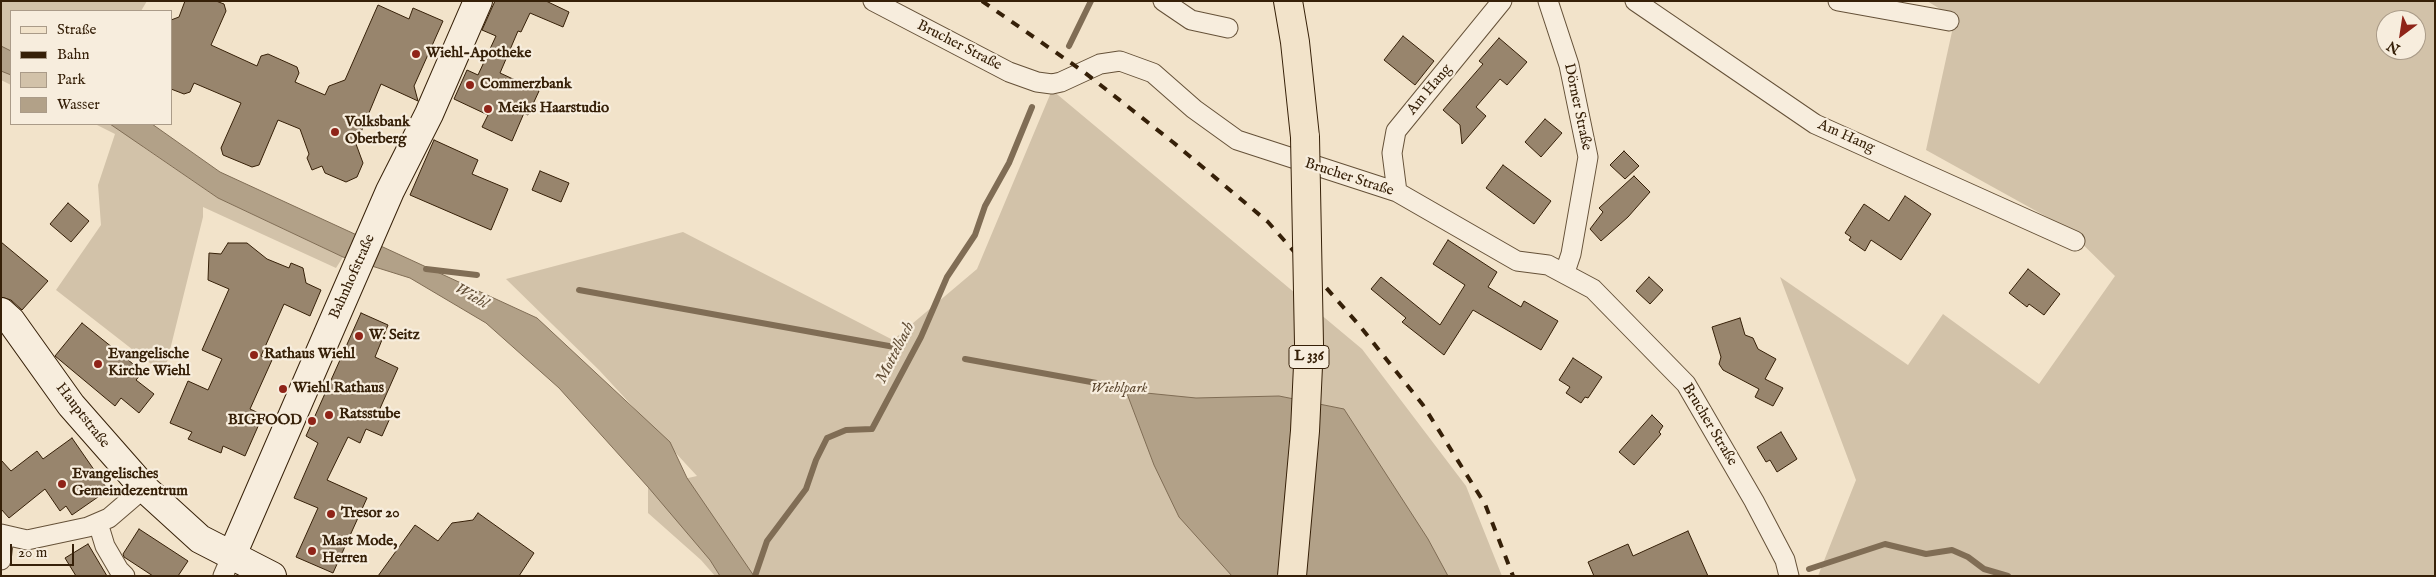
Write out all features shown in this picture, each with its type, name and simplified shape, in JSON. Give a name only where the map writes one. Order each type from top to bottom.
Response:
[{"type":"main road","name":"L 336","points":[[1288,1],[1295,42],[1305,137],[1310,344],[1305,431],[1292,576]]},
{"type":"street","name":"Bahnhofstraße","points":[[227,565],[390,191],[429,114],[478,1]]},
{"type":"street","name":"Brucher Straße","points":[[873,1],[1009,72],[1037,82],[1052,84],[1060,82],[1100,64],[1120,61],[1153,73],[1194,109],[1237,140],[1397,192],[1518,261],[1548,265],[1565,272],[1593,289],[1686,384],[1754,501],[1785,560],[1789,576]]},
{"type":"street","points":[[1163,1],[1191,20],[1228,28]]},
{"type":"street","name":"Am Hang","points":[[1397,192],[1392,153],[1396,131],[1502,1]]},
{"type":"street","name":"Dörner Straße","points":[[1548,1],[1569,65],[1588,157],[1565,272]]},
{"type":"street","name":"Am Hang","points":[[1635,1],[1815,124],[2075,240]]},
{"type":"street","points":[[1838,1],[1949,21]]},
{"type":"street","name":"Hauptstraße","points":[[1,312],[11,321],[77,412],[144,488],[227,565],[272,576]]},
{"type":"street","points":[[1,560],[3,535],[27,540],[60,534],[98,523],[108,518],[144,488]]},
{"type":"street","points":[[98,523],[105,546],[119,570],[125,576]]},
{"type":"green space","points":[[1,1],[147,1],[142,10],[10,10],[10,84],[1,80]]},
{"type":"green space","points":[[1927,1],[2435,1],[2435,576],[1818,576],[1856,480],[1780,277],[1908,365],[1943,314],[2039,384],[2115,276],[2065,227],[1926,150],[1955,18]]},
{"type":"green space","name":"Wiehlpark","points":[[1052,90],[1362,349],[1466,486],[1502,576],[715,576],[701,560],[648,513],[648,487],[697,476],[599,370],[506,279],[683,232],[893,340],[977,269]]},
{"type":"green space","points":[[97,125],[151,125],[143,147],[218,198],[343,257],[336,268],[203,207],[203,217],[164,374],[56,290],[101,225],[98,185],[115,134]]},
{"type":"water","points":[[1,46],[10,50],[10,75],[1,71]]},
{"type":"water","name":"Wiehl","points":[[111,125],[153,125],[220,172],[537,318],[670,442],[687,478],[754,576],[720,576],[710,560],[648,487],[559,388],[486,323],[410,278],[343,257],[218,198]]},
{"type":"water","points":[[1126,391],[1196,398],[1279,396],[1344,409],[1428,539],[1448,576],[1232,576],[1179,517],[1154,465]]},
{"type":"building","points":[[185,1],[216,1],[224,4],[226,11],[211,45],[257,66],[261,56],[268,54],[297,67],[299,73],[295,82],[325,95],[329,86],[345,80],[378,5],[409,19],[413,8],[443,21],[414,86],[418,101],[381,84],[356,144],[363,163],[357,177],[346,182],[325,173],[322,166],[312,170],[307,158],[309,154],[300,129],[278,120],[259,165],[252,167],[223,155],[221,148],[241,103],[194,83],[190,92],[184,94],[172,89],[172,20],[179,17]]},
{"type":"building","points":[[495,1],[546,1],[569,12],[563,27],[530,13],[521,32],[518,31],[500,73],[539,91],[528,115],[524,113],[512,141],[482,127],[488,115],[454,99],[467,70],[478,75],[496,36],[482,30]]},
{"type":"building","points":[[1403,36],[1434,61],[1415,85],[1384,60]]},
{"type":"building","points":[[1499,38],[1527,62],[1507,85],[1500,79],[1476,107],[1486,116],[1462,144],[1460,125],[1443,110],[1483,64],[1479,61]]},
{"type":"building","points":[[1545,119],[1562,133],[1541,157],[1525,142]]},
{"type":"building","points":[[434,140],[478,160],[472,174],[508,189],[491,230],[410,195]]},
{"type":"building","points":[[1624,151],[1639,166],[1625,179],[1610,165]]},
{"type":"building","points":[[1503,165],[1551,201],[1534,224],[1486,188]]},
{"type":"building","points":[[540,171],[569,183],[561,202],[532,190]]},
{"type":"building","points":[[1634,176],[1650,192],[1628,217],[1601,241],[1590,229],[1603,212],[1599,208]]},
{"type":"building","points":[[1905,196],[1931,214],[1901,260],[1871,240],[1865,251],[1849,240],[1851,237],[1845,233],[1864,204],[1889,221]]},
{"type":"building","points":[[68,203],[89,221],[71,242],[50,224]]},
{"type":"building","points":[[1448,240],[1497,272],[1488,287],[1521,307],[1524,301],[1558,321],[1541,350],[1473,310],[1444,355],[1402,322],[1406,318],[1371,289],[1381,277],[1440,325],[1465,285],[1433,264]]},
{"type":"building","points":[[1,242],[48,281],[22,310],[11,300],[1,297]]},
{"type":"building","points":[[228,243],[247,243],[267,259],[289,268],[291,263],[303,268],[306,283],[321,290],[310,316],[284,304],[261,356],[272,360],[250,409],[263,415],[245,456],[223,446],[221,453],[188,439],[192,432],[170,423],[188,381],[208,390],[222,359],[202,350],[229,289],[208,280],[209,253],[221,254]]},
{"type":"building","points":[[2028,269],[2060,294],[2044,315],[2029,304],[2027,307],[2009,293]]},
{"type":"building","points":[[1649,277],[1663,290],[1650,304],[1636,291]]},
{"type":"building","points":[[361,313],[388,325],[375,357],[398,368],[378,413],[390,418],[382,436],[366,429],[360,443],[348,437],[327,480],[367,498],[333,573],[296,557],[318,508],[294,498],[318,443],[306,436]]},
{"type":"building","points":[[1740,318],[1745,335],[1753,338],[1758,349],[1776,359],[1765,379],[1783,388],[1773,406],[1755,397],[1759,389],[1723,370],[1719,364],[1721,357],[1712,327]]},
{"type":"building","name":"Evangelische Kirche Wiehl","points":[[82,323],[143,372],[136,380],[154,394],[139,413],[121,398],[115,406],[55,356]]},
{"type":"building","points":[[1573,358],[1602,377],[1588,398],[1585,397],[1581,403],[1566,393],[1570,387],[1559,380]]},
{"type":"building","points":[[1652,415],[1663,426],[1659,432],[1661,434],[1634,465],[1619,452]]},
{"type":"building","points":[[1781,432],[1797,459],[1777,472],[1770,460],[1766,462],[1757,447]]},
{"type":"building","points":[[72,438],[108,490],[72,515],[66,506],[60,511],[45,489],[9,518],[1,509],[1,460],[11,471],[37,451],[43,459]]},
{"type":"building","points":[[478,513],[534,553],[519,576],[378,576],[415,525],[438,541],[452,523],[473,520]]},
{"type":"building","points":[[139,529],[188,561],[178,576],[153,576],[124,557],[123,554]]},
{"type":"building","points":[[1688,531],[1708,576],[1594,576],[1588,562],[1628,544],[1633,556]]},
{"type":"building","points":[[88,544],[107,576],[76,576],[65,558]]},
{"type":"waterway","name":"Mottelbach","points":[[1069,46],[1091,1]]},
{"type":"waterway","name":"Mottelbach","points":[[755,576],[767,541],[806,489],[816,460],[827,438],[846,430],[872,429],[921,337],[947,277],[975,235],[985,206],[1009,163],[1032,107]]},
{"type":"waterway","name":"Wiehl","points":[[426,269],[477,275]]},
{"type":"waterway","points":[[579,290],[900,348]]},
{"type":"waterway","points":[[965,359],[1102,384],[1126,391]]},
{"type":"waterway","points":[[1809,569],[1885,544],[1926,554],[1952,550],[1968,557],[1984,569],[2008,576]]},
{"type":"railway","points":[[982,1],[1084,72],[1174,143],[1268,222],[1359,325],[1423,405],[1485,504],[1513,576]]},
{"type":"place","name":"Wiehl-Apotheke","points":[[416,54]]},
{"type":"place","name":"Commerzbank","points":[[470,85]]},
{"type":"place","name":"Meiks Haarstudio","points":[[488,109]]},
{"type":"place","name":"Volksbank Oberberg","points":[[335,132]]},
{"type":"place","name":"W. Seitz","points":[[359,336]]},
{"type":"place","name":"Rathaus Wiehl","points":[[254,355]]},
{"type":"place","name":"Evangelische Kirche Wiehl","points":[[98,364]]},
{"type":"place","name":"Wiehl Rathaus","points":[[283,389]]},
{"type":"place","name":"Ratsstube","points":[[329,415]]},
{"type":"place","name":"BIGFOOD","points":[[312,421]]},
{"type":"place","name":"Evangelisches Gemeindezentrum","points":[[62,484]]},
{"type":"place","name":"Tresor 20","points":[[331,514]]},
{"type":"place","name":"Mast Mode, Herren","points":[[312,551]]}]
